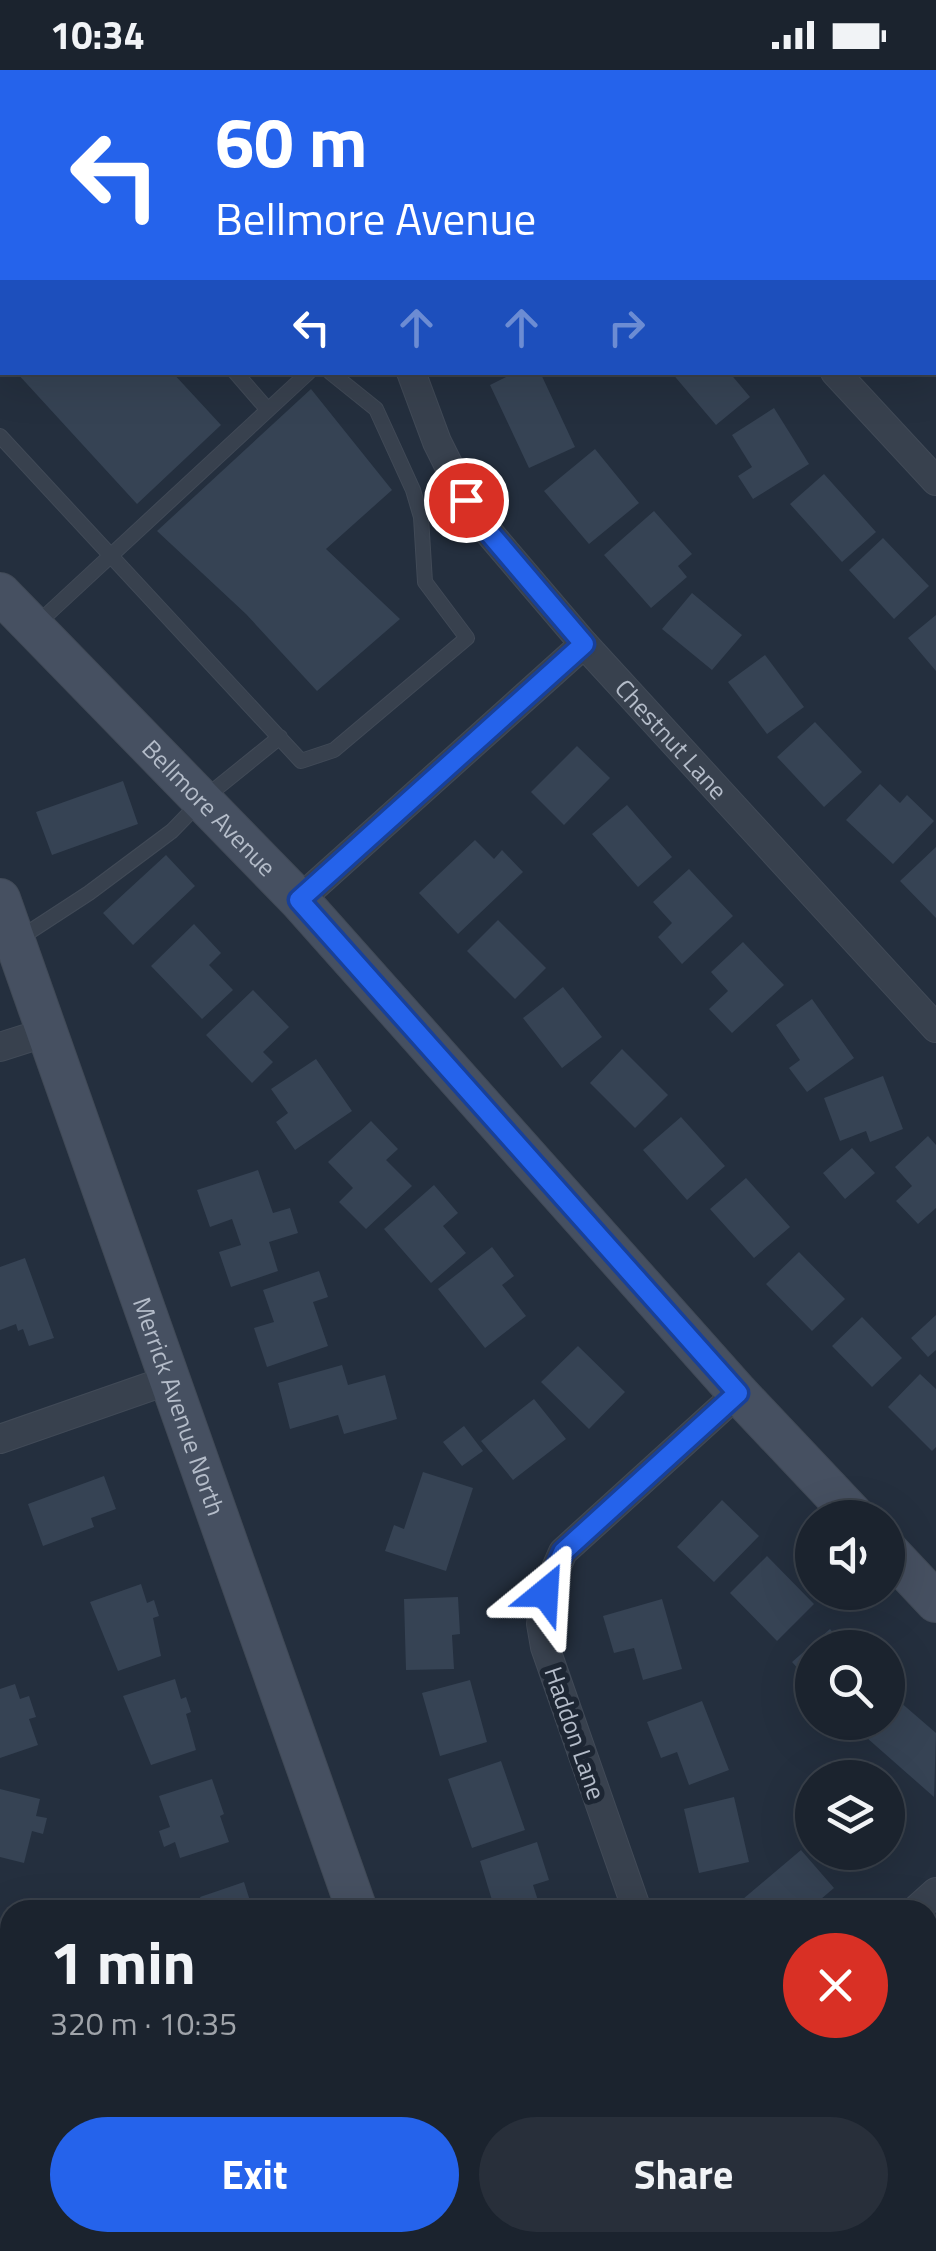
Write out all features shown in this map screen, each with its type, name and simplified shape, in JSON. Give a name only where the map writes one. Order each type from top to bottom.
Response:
[{"type":"main road","name":"Bellmore Avenue","points":[[0,593],[299,900],[738,1393],[839,1500]]},
{"type":"main road","name":"Merrick Avenue North","points":[[0,900],[353,1900]]},
{"type":"main road","points":[[905,1568],[936,1602]]},
{"type":"street","name":"Chestnut Lane","points":[[412,375],[436,442],[486,529],[584,644],[936,1028]]},
{"type":"street","points":[[838,375],[936,482]]},
{"type":"street","points":[[299,900],[584,644]]},
{"type":"street","points":[[0,1047],[47,1032]]},
{"type":"street","points":[[0,1438],[169,1380]]},
{"type":"street","name":"Haddon Lane","points":[[634,1900],[545,1647],[541,1624],[545,1593],[563,1552],[738,1393]]},
{"type":"lane","points":[[237,375],[268,410]]},
{"type":"lane","points":[[34,627],[306,375]]},
{"type":"lane","points":[[0,436],[302,761],[334,750],[467,638],[425,582],[421,518],[413,490],[376,409],[334,375]]},
{"type":"lane","points":[[15,941],[88,894],[172,831],[202,800],[280,737]]},
{"type":"building","points":[[19,375],[175,375],[221,425],[137,504]]},
{"type":"building","points":[[510,375],[541,375],[575,447],[529,468],[490,385]]},
{"type":"building","points":[[674,375],[732,375],[750,397],[716,425]]},
{"type":"building","points":[[311,389],[392,490],[326,549],[400,619],[317,691],[246,614],[157,531]]},
{"type":"building","points":[[774,408],[809,464],[753,499],[738,476],[752,467],[732,435]]},
{"type":"building","points":[[595,449],[639,503],[589,544],[544,491]]},
{"type":"building","points":[[824,474],[876,532],[842,562],[790,504]]},
{"type":"building","points":[[654,511],[692,554],[678,566],[687,577],[651,608],[604,555]]},
{"type":"building","points":[[883,538],[929,586],[894,619],[849,570]]},
{"type":"building","points":[[692,593],[742,635],[712,670],[662,629]]},
{"type":"building","points":[[936,615],[936,671],[908,638]]},
{"type":"building","points":[[765,655],[804,707],[767,734],[728,682]]},
{"type":"building","points":[[815,722],[862,772],[824,807],[777,757]]},
{"type":"building","points":[[577,746],[610,778],[564,825],[531,792]]},
{"type":"building","points":[[123,781],[138,824],[52,855],[36,812]]},
{"type":"building","points":[[880,784],[900,803],[907,795],[934,821],[893,864],[846,820]]},
{"type":"building","points":[[627,805],[672,857],[638,887],[592,834]]},
{"type":"building","points":[[475,840],[494,859],[502,850],[523,872],[458,934],[419,893]]},
{"type":"building","points":[[936,847],[936,918],[900,881]]},
{"type":"building","points":[[166,855],[195,886],[133,945],[103,913]]},
{"type":"building","points":[[689,869],[733,916],[682,964],[658,937],[672,923],[653,902]]},
{"type":"building","points":[[498,920],[546,968],[515,999],[467,951]]},
{"type":"building","points":[[194,924],[221,953],[209,965],[233,990],[202,1019],[151,966]]},
{"type":"building","points":[[743,942],[784,985],[732,1033],[709,1009],[728,991],[711,972]]},
{"type":"building","points":[[563,987],[602,1037],[562,1068],[523,1018]]},
{"type":"building","points":[[253,990],[289,1027],[263,1052],[273,1062],[252,1083],[206,1035]]},
{"type":"building","points":[[812,999],[854,1058],[807,1092],[789,1068],[800,1060],[776,1025]]},
{"type":"building","points":[[622,1049],[668,1095],[635,1128],[590,1083]]},
{"type":"building","points":[[316,1059],[352,1111],[295,1150],[276,1122],[288,1113],[271,1089]]},
{"type":"building","points":[[883,1076],[903,1129],[870,1142],[866,1131],[840,1141],[824,1098]]},
{"type":"building","points":[[681,1117],[725,1166],[687,1200],[643,1150]]},
{"type":"building","points":[[371,1121],[398,1149],[386,1160],[412,1186],[366,1229],[339,1202],[353,1188],[328,1162]]},
{"type":"building","points":[[928,1136],[936,1145],[936,1208],[918,1224],[896,1201],[912,1186],[895,1167]]},
{"type":"building","points":[[852,1148],[875,1173],[845,1199],[823,1173]]},
{"type":"building","points":[[258,1170],[273,1213],[290,1208],[298,1233],[269,1242],[278,1271],[231,1287],[219,1252],[241,1245],[232,1219],[210,1227],[197,1190]]},
{"type":"building","points":[[746,1178],[790,1227],[754,1258],[710,1209]]},
{"type":"building","points":[[434,1185],[458,1213],[443,1226],[466,1253],[431,1283],[384,1229]]},
{"type":"building","points":[[492,1247],[514,1276],[502,1285],[526,1316],[485,1348],[438,1289]]},
{"type":"building","points":[[799,1252],[845,1299],[812,1331],[766,1284]]},
{"type":"building","points":[[25,1258],[54,1338],[29,1346],[23,1329],[18,1331],[16,1324],[0,1330],[0,1267]]},
{"type":"building","points":[[319,1271],[328,1297],[313,1302],[328,1346],[267,1367],[254,1328],[274,1322],[263,1290]]},
{"type":"building","points":[[936,1315],[936,1350],[928,1357],[911,1338]]},
{"type":"building","points":[[862,1317],[902,1358],[872,1387],[832,1346]]},
{"type":"building","points":[[578,1346],[625,1392],[589,1429],[541,1382]]},
{"type":"building","points":[[342,1365],[348,1385],[385,1375],[397,1419],[344,1434],[338,1415],[290,1429],[278,1383]]},
{"type":"building","points":[[920,1374],[936,1389],[936,1447],[932,1451],[888,1407]]},
{"type":"building","points":[[534,1399],[566,1439],[513,1480],[481,1441]]},
{"type":"building","points":[[464,1426],[483,1451],[462,1466],[443,1442]]},
{"type":"building","points":[[423,1472],[473,1488],[446,1571],[385,1551],[394,1525],[404,1529]]},
{"type":"building","points":[[104,1476],[116,1509],[91,1518],[94,1527],[43,1546],[28,1504]]},
{"type":"building","points":[[722,1500],[759,1536],[714,1582],[677,1547]]},
{"type":"building","points":[[767,1556],[795,1585],[795,1610],[808,1610],[777,1641],[730,1593]]},
{"type":"building","points":[[141,1584],[147,1603],[154,1600],[159,1616],[153,1618],[161,1656],[118,1671],[90,1602]]},
{"type":"building","points":[[458,1597],[460,1634],[452,1635],[454,1669],[406,1670],[404,1599]]},
{"type":"building","points":[[662,1599],[682,1669],[643,1680],[634,1648],[614,1653],[603,1616]]},
{"type":"building","points":[[175,1679],[181,1699],[186,1697],[191,1712],[186,1714],[196,1750],[151,1765],[123,1696]]},
{"type":"building","points":[[470,1680],[487,1742],[440,1756],[422,1693]]},
{"type":"building","points":[[15,1684],[20,1699],[29,1696],[36,1717],[29,1719],[38,1745],[0,1758],[0,1689]]},
{"type":"building","points":[[702,1701],[729,1770],[689,1785],[677,1752],[661,1758],[647,1722]]},
{"type":"building","points":[[905,1706],[936,1733],[934,1797],[905,1771],[905,1760],[892,1760],[869,1740],[905,1740]]},
{"type":"building","points":[[501,1761],[525,1830],[472,1848],[448,1779]]},
{"type":"building","points":[[212,1779],[229,1842],[180,1858],[175,1842],[164,1847],[159,1831],[170,1827],[159,1796]]},
{"type":"building","points":[[0,1789],[40,1799],[36,1816],[47,1818],[43,1834],[32,1831],[24,1863],[0,1857]]},
{"type":"building","points":[[734,1797],[749,1862],[699,1873],[684,1809]]},
{"type":"building","points":[[537,1842],[549,1880],[533,1885],[538,1900],[492,1900],[480,1861]]},
{"type":"building","points":[[795,1855],[795,1870],[818,1870],[834,1888],[820,1900],[742,1900]]},
{"type":"building","points":[[244,1882],[250,1900],[201,1900],[200,1897]]},
{"type":"route","points":[[466,500],[584,644],[299,900],[738,1393],[563,1552],[545,1593]]}]
